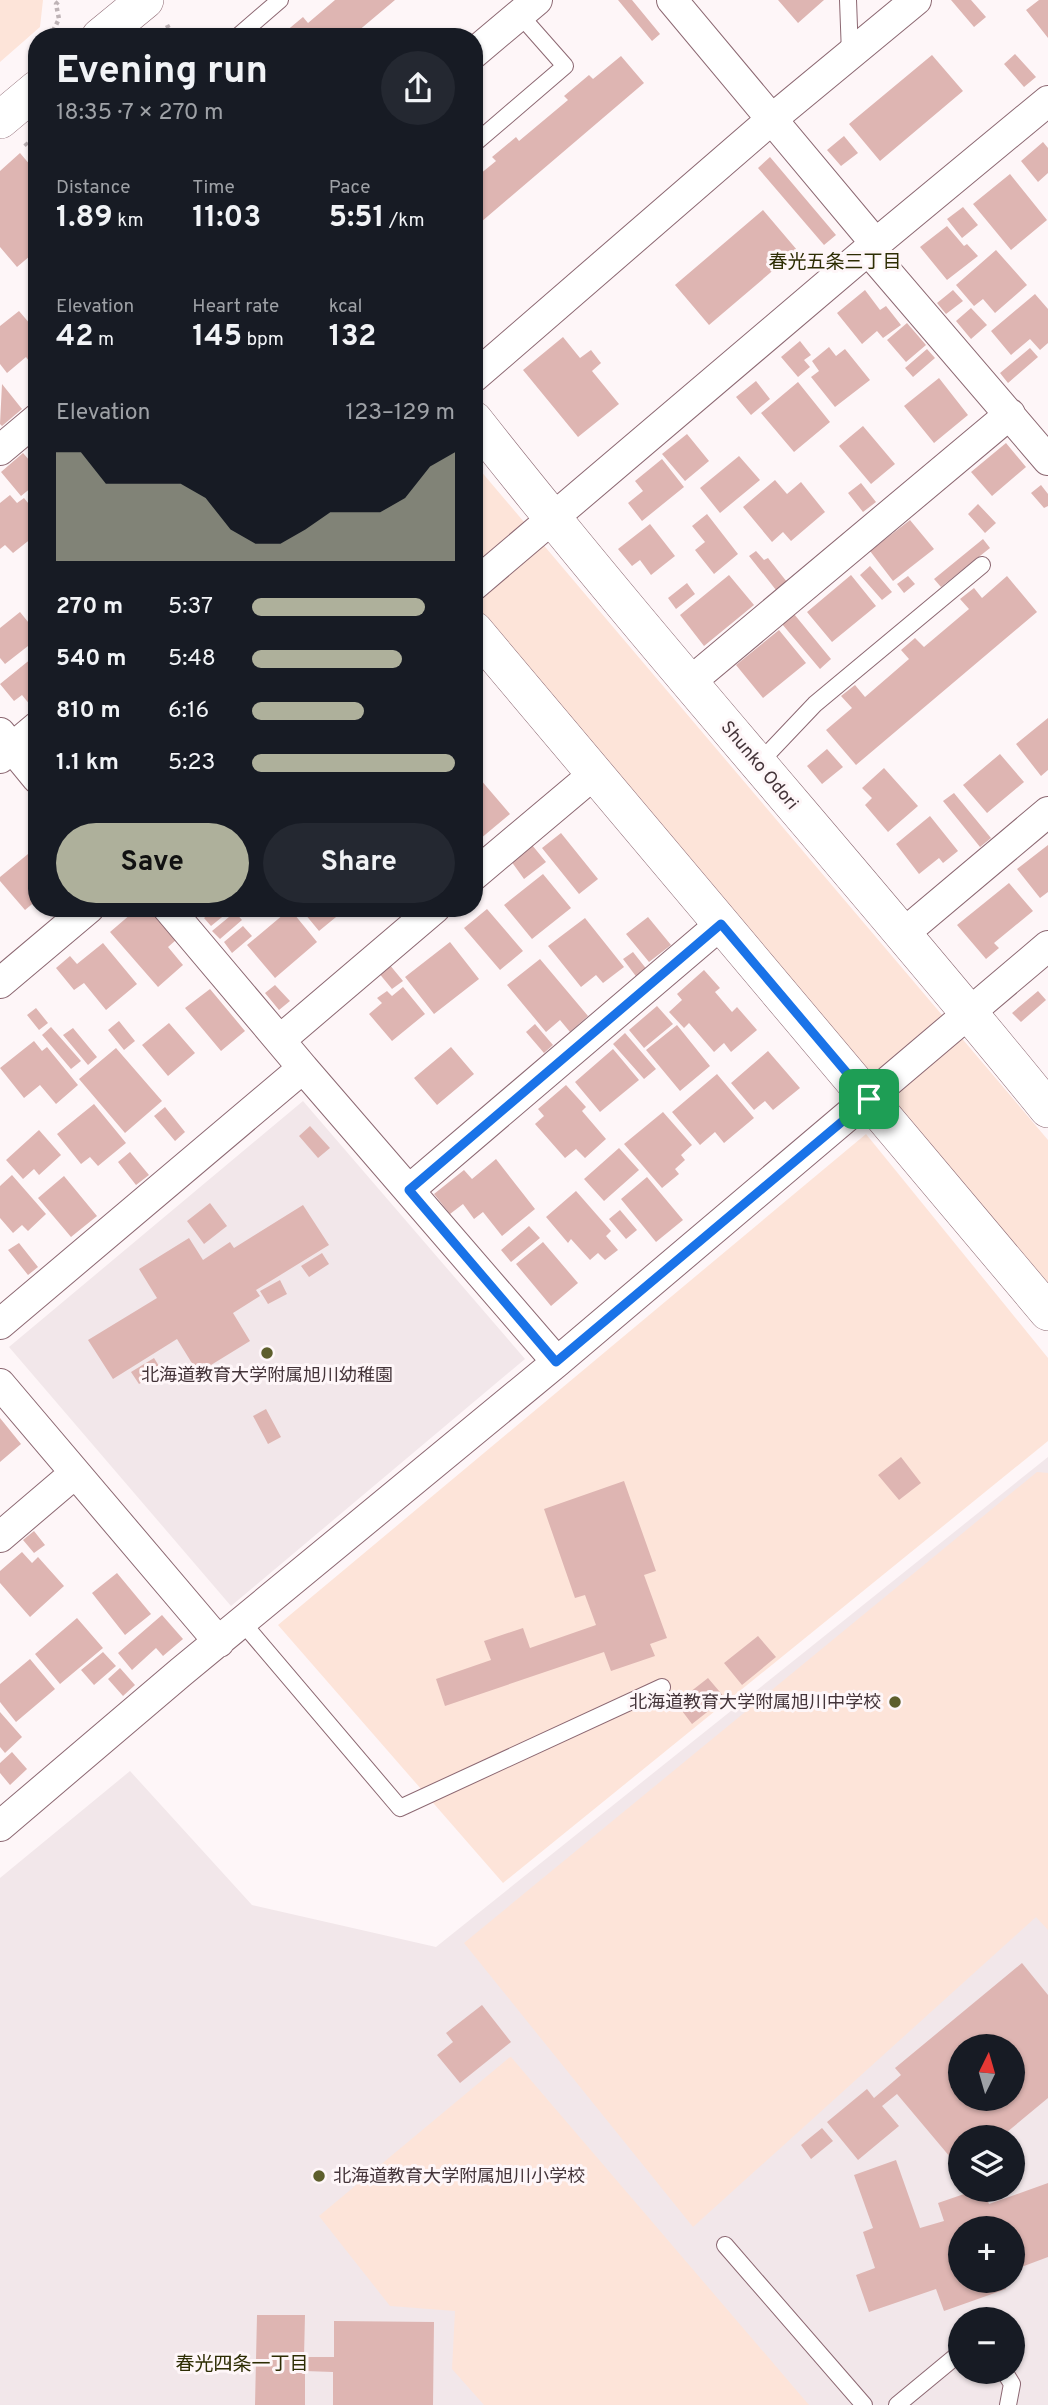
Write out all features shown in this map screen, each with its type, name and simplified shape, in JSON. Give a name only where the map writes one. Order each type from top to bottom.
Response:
[{"type":"street","points":[[672,0],[772,119],[872,247],[1048,460]]},
{"type":"street","points":[[483,369],[772,119],[916,0]]},
{"type":"street","points":[[483,45],[529,7]]},
{"type":"street","points":[[0,120],[28,97]]},
{"type":"street","points":[[483,577],[1048,101]]},
{"type":"street","points":[[690,682],[1010,414]]},
{"type":"street","points":[[0,450],[28,427]]},
{"type":"street","name":"Shunko Odori","points":[[483,431],[552,519],[1048,1109]]},
{"type":"street","points":[[483,641],[1048,1312]]},
{"type":"street","points":[[28,732],[4,746],[28,769]]},
{"type":"street","points":[[483,867],[594,774]]},
{"type":"street","points":[[903,934],[1048,812]]},
{"type":"street","points":[[0,983],[78,917]]},
{"type":"street","points":[[176,917],[556,1362]]},
{"type":"street","points":[[280,1040],[424,917]]},
{"type":"street","points":[[409,1190],[721,924]]},
{"type":"street","points":[[0,1826],[556,1362],[1048,946]]},
{"type":"street","points":[[0,1324],[303,1068]]},
{"type":"street","points":[[0,1384],[219,1642]]},
{"type":"street","points":[[0,1537],[74,1474]]},
{"type":"lane","points":[[247,28],[280,0]]},
{"type":"lane","points":[[848,0],[850,54]]},
{"type":"lane","points":[[483,136],[565,66],[529,7]]},
{"type":"lane","points":[[759,763],[815,704],[982,565]]},
{"type":"lane","points":[[242,1622],[400,1808],[662,1688]]},
{"type":"lane","points":[[725,2245],[863,2405]]},
{"type":"lane","points":[[897,2405],[948,2363]]},
{"type":"lane","points":[[1008,2405],[1012,2384]]},
{"type":"path","points":[[54,28],[59,19],[56,4],[60,0]]},
{"type":"shaded area","points":[[0,0],[43,0],[40,27],[28,28],[28,38],[0,62]]},
{"type":"shaded area","points":[[483,474],[1048,1140],[1048,1291],[483,619]]},
{"type":"shaded area","name":"北海道教育大学附属旭川幼稚園","points":[[303,1101],[525,1359],[231,1606],[9,1347]]},
{"type":"shaded area","points":[[866,1134],[1048,1358],[1048,1441],[503,1883],[278,1625]]},
{"type":"shaded area","points":[[1048,1457],[1048,2405],[0,2405],[0,1878],[130,1771],[252,1905],[436,1947]]},
{"type":"shaded area","name":"北海道教育大学附属旭川中学校","points":[[1037,1472],[1048,1473],[1048,1930],[1036,1917],[693,2227],[464,1943]]},
{"type":"shaded area","points":[[510,2057],[809,2405],[484,2405],[452,2369],[455,2311],[390,2306],[319,2216]]},
{"type":"building","points":[[335,0],[395,0],[362,28],[290,28],[303,17],[308,23]]},
{"type":"building","points":[[618,0],[632,0],[660,34],[652,41]]},
{"type":"building","points":[[778,0],[824,0],[798,23]]},
{"type":"building","points":[[951,0],[971,0],[986,17],[974,27]]},
{"type":"building","points":[[1039,0],[1048,0],[1048,38],[1026,10]]},
{"type":"building","points":[[1015,54],[1036,77],[1024,87],[1004,64]]},
{"type":"building","points":[[932,55],[963,91],[880,161],[849,124]]},
{"type":"building","points":[[621,56],[644,83],[483,220],[483,172],[496,161],[492,157],[516,137],[519,141],[568,100],[564,96],[589,75],[593,79]]},
{"type":"building","points":[[844,136],[858,153],[841,166],[827,150]]},
{"type":"building","points":[[1043,142],[1048,148],[1048,173],[1038,182],[1021,161]]},
{"type":"building","points":[[20,153],[28,162],[28,258],[17,267],[0,247],[0,171]]},
{"type":"building","points":[[770,157],[836,235],[824,245],[758,168]]},
{"type":"building","points":[[1010,174],[1047,220],[1011,250],[973,204]]},
{"type":"building","points":[[963,207],[978,225],[962,238],[947,219]]},
{"type":"building","points":[[763,210],[797,250],[709,325],[675,285]]},
{"type":"building","points":[[947,226],[964,246],[967,244],[978,256],[947,280],[920,247]]},
{"type":"building","points":[[996,250],[1027,285],[995,313],[983,299],[974,306],[956,285]]},
{"type":"building","points":[[865,290],[880,310],[886,306],[901,325],[883,338],[877,331],[862,344],[837,313]]},
{"type":"building","points":[[953,290],[963,301],[946,314],[937,303]]},
{"type":"building","points":[[1035,294],[1048,309],[1048,343],[1040,350],[1030,339],[1011,355],[991,331]]},
{"type":"building","points":[[971,308],[987,325],[971,339],[956,321]]},
{"type":"building","points":[[19,311],[28,322],[28,360],[26,357],[7,373],[0,364],[0,326]]},
{"type":"building","points":[[907,323],[926,345],[906,362],[887,340]]},
{"type":"building","points":[[563,337],[580,358],[591,350],[601,363],[592,371],[619,404],[578,437],[523,370]]},
{"type":"building","points":[[800,341],[811,355],[804,360],[810,367],[798,377],[781,357]]},
{"type":"building","points":[[829,347],[836,356],[845,349],[870,380],[835,407],[811,377],[819,371],[812,361]]},
{"type":"building","points":[[1030,348],[1038,357],[1008,383],[1000,373]]},
{"type":"building","points":[[927,349],[935,358],[913,377],[905,368]]},
{"type":"building","points":[[939,378],[968,415],[934,443],[904,406]]},
{"type":"building","points":[[756,381],[770,399],[751,415],[736,397]]},
{"type":"building","points":[[798,382],[830,422],[794,452],[761,413]]},
{"type":"building","points":[[2,384],[22,409],[2,426],[0,424]]},
{"type":"building","points":[[863,426],[895,464],[871,484],[839,446]]},
{"type":"building","points":[[687,434],[709,461],[685,481],[662,454]]},
{"type":"building","points":[[1006,443],[1026,467],[992,496],[971,472]]},
{"type":"building","points":[[23,453],[28,459],[28,490],[21,496],[1,472]]},
{"type":"building","points":[[739,456],[760,480],[720,513],[700,488]]},
{"type":"building","points":[[662,459],[684,487],[642,521],[628,503],[643,491],[635,481]]},
{"type":"building","points":[[775,480],[787,494],[801,482],[825,512],[791,541],[783,532],[772,542],[743,507]]},
{"type":"building","points":[[861,483],[876,502],[863,512],[848,493]]},
{"type":"building","points":[[1041,485],[1048,494],[1048,506],[1044,508],[1031,493]]},
{"type":"building","points":[[10,495],[17,503],[24,498],[28,503],[28,541],[13,553],[5,545],[0,549],[0,503]]},
{"type":"building","points":[[978,504],[996,523],[985,533],[968,514]]},
{"type":"building","points":[[707,514],[738,554],[714,574],[695,550],[705,542],[692,526]]},
{"type":"building","points":[[910,520],[934,549],[893,581],[870,551]]},
{"type":"building","points":[[650,524],[675,556],[651,575],[640,560],[632,566],[618,549]]},
{"type":"building","points":[[983,539],[990,548],[941,587],[934,579]]},
{"type":"building","points":[[756,551],[764,560],[768,558],[787,582],[776,590],[749,556]]},
{"type":"building","points":[[870,566],[892,592],[882,600],[860,575]]},
{"type":"building","points":[[729,575],[754,605],[704,646],[680,615]]},
{"type":"building","points":[[851,575],[876,606],[832,642],[807,612]]},
{"type":"building","points":[[908,576],[915,584],[904,593],[897,584]]},
{"type":"building","points":[[1007,576],[1037,612],[856,765],[826,730],[852,708],[841,696],[855,685],[865,697],[909,659],[901,650],[915,638],[924,647],[969,609],[960,599],[974,588],[982,598]]},
{"type":"building","points":[[687,583],[695,594],[676,609],[668,598]]},
{"type":"building","points":[[20,612],[28,622],[28,646],[5,664],[0,658],[0,628]]},
{"type":"building","points":[[794,614],[831,659],[820,669],[782,624]]},
{"type":"building","points":[[779,630],[806,663],[763,698],[736,665]]},
{"type":"building","points":[[28,661],[28,702],[22,695],[14,701],[0,684]]},
{"type":"building","points":[[1048,718],[1048,770],[1041,776],[1016,744]]},
{"type":"building","points":[[827,749],[843,767],[822,784],[807,766]]},
{"type":"building","points":[[1000,754],[1024,782],[987,813],[963,785]]},
{"type":"building","points":[[884,768],[918,806],[888,832],[865,805],[872,798],[862,788]]},
{"type":"building","points":[[483,782],[510,814],[483,836]]},
{"type":"building","points":[[954,793],[991,838],[980,847],[943,801]]},
{"type":"building","points":[[930,816],[958,851],[943,863],[939,858],[919,874],[896,844]]},
{"type":"building","points":[[561,833],[598,879],[579,894],[542,848]]},
{"type":"building","points":[[532,845],[546,862],[524,879],[511,861]]},
{"type":"building","points":[[1048,845],[1048,892],[1040,898],[1017,869]]},
{"type":"building","points":[[28,854],[28,908],[25,910],[0,881],[0,877]]},
{"type":"building","points":[[543,874],[571,908],[532,939],[504,905]]},
{"type":"building","points":[[1009,883],[1033,911],[994,943],[999,948],[986,959],[957,925]]},
{"type":"building","points":[[487,909],[523,951],[500,970],[464,928],[477,917],[483,917]]},
{"type":"building","points":[[128,917],[156,917],[176,940],[168,947],[183,965],[158,987],[110,932]]},
{"type":"building","points":[[205,917],[222,917],[211,926]]},
{"type":"building","points":[[229,917],[239,917],[242,920],[220,939],[212,931]]},
{"type":"building","points":[[280,917],[297,917],[317,942],[275,978],[247,945]]},
{"type":"building","points":[[307,917],[336,917],[319,931]]},
{"type":"building","points":[[648,917],[671,945],[649,962],[626,934]]},
{"type":"building","points":[[585,918],[624,967],[603,983],[596,975],[581,987],[548,946]]},
{"type":"building","points":[[243,926],[252,936],[232,953],[224,942]]},
{"type":"building","points":[[450,942],[479,979],[434,1014],[405,977]]},
{"type":"building","points":[[103,943],[137,984],[106,1010],[84,983],[74,990],[56,968],[70,956],[77,964]]},
{"type":"building","points":[[633,952],[648,971],[638,979],[623,959]]},
{"type":"building","points":[[540,959],[588,1016],[570,1032],[560,1020],[546,1032],[507,985]]},
{"type":"building","points":[[389,964],[403,981],[392,989],[378,972]]},
{"type":"building","points":[[704,970],[720,988],[715,992],[732,1012],[737,1007],[757,1030],[731,1052],[724,1043],[714,1052],[689,1023],[684,1028],[669,1012],[682,1000],[677,994]]},
{"type":"building","points":[[275,985],[290,1001],[279,1010],[265,993]]},
{"type":"building","points":[[403,987],[425,1014],[392,1041],[369,1014],[382,1003],[377,998],[387,991],[392,996]]},
{"type":"building","points":[[210,989],[245,1031],[221,1051],[185,1008]]},
{"type":"building","points":[[1038,991],[1046,1000],[1021,1022],[1012,1013]]},
{"type":"building","points":[[657,1006],[673,1024],[644,1048],[629,1030]]},
{"type":"building","points":[[36,1008],[48,1023],[39,1030],[27,1015]]},
{"type":"building","points":[[119,1021],[135,1041],[124,1050],[108,1030]]},
{"type":"building","points":[[169,1023],[195,1053],[168,1076],[142,1045]]},
{"type":"building","points":[[535,1024],[553,1045],[544,1053],[526,1032]]},
{"type":"building","points":[[677,1025],[710,1066],[680,1091],[646,1050]]},
{"type":"building","points":[[51,1027],[81,1061],[71,1069],[42,1035]]},
{"type":"building","points":[[73,1028],[97,1057],[88,1065],[63,1035]]},
{"type":"building","points":[[625,1033],[656,1069],[644,1079],[613,1044]]},
{"type":"building","points":[[34,1041],[42,1051],[47,1047],[78,1085],[56,1104],[40,1085],[24,1098],[0,1068]]},
{"type":"building","points":[[451,1047],[474,1074],[437,1105],[414,1078]]},
{"type":"building","points":[[116,1048],[162,1101],[125,1133],[79,1079]]},
{"type":"building","points":[[613,1049],[639,1080],[600,1112],[575,1082]]},
{"type":"building","points":[[768,1051],[800,1088],[773,1110],[765,1101],[754,1110],[731,1083]]},
{"type":"building","points":[[717,1074],[754,1118],[724,1143],[715,1132],[700,1145],[672,1112]]},
{"type":"building","points":[[566,1085],[586,1107],[582,1111],[606,1139],[585,1158],[576,1149],[565,1158],[535,1124],[544,1116],[538,1109]]},
{"type":"building","points":[[94,1104],[126,1143],[98,1166],[90,1157],[81,1164],[57,1134]]},
{"type":"building","points":[[165,1107],[185,1132],[175,1141],[154,1116]]},
{"type":"building","points":[[663,1112],[692,1145],[681,1155],[685,1160],[675,1169],[679,1174],[662,1188],[624,1144]]},
{"type":"building","points":[[310,1126],[330,1148],[318,1158],[299,1136]]},
{"type":"building","points":[[39,1130],[61,1155],[39,1175],[34,1169],[23,1179],[6,1160]]},
{"type":"building","points":[[619,1148],[639,1170],[604,1201],[584,1179]]},
{"type":"building","points":[[130,1152],[149,1175],[136,1185],[118,1162]]},
{"type":"building","points":[[496,1159],[535,1209],[502,1236],[483,1212],[474,1219],[463,1204],[450,1214],[434,1194],[464,1170],[472,1179]]},
{"type":"building","points":[[12,1175],[46,1214],[28,1231],[22,1225],[13,1233],[0,1218],[0,1186]]},
{"type":"building","points":[[64,1176],[97,1216],[71,1237],[38,1198]]},
{"type":"building","points":[[647,1177],[683,1220],[656,1242],[621,1199]]},
{"type":"building","points":[[576,1191],[611,1231],[606,1236],[618,1250],[605,1260],[598,1253],[590,1260],[571,1239],[568,1243],[546,1217]]},
{"type":"building","points":[[210,1203],[227,1226],[204,1244],[187,1221]]},
{"type":"building","points":[[303,1205],[329,1245],[256,1290],[260,1296],[233,1313],[250,1341],[198,1373],[177,1339],[113,1379],[88,1340],[157,1298],[139,1269],[189,1238],[203,1260],[230,1242],[234,1248]]},
{"type":"building","points":[[620,1210],[637,1230],[626,1239],[609,1219]]},
{"type":"building","points":[[529,1226],[540,1238],[511,1262],[501,1250]]},
{"type":"building","points":[[543,1242],[578,1283],[551,1306],[516,1264]]},
{"type":"building","points":[[19,1243],[38,1267],[28,1275],[8,1250]]},
{"type":"building","points":[[322,1253],[329,1264],[309,1277],[301,1266]]},
{"type":"building","points":[[280,1280],[287,1294],[268,1304],[260,1291]]},
{"type":"building","points":[[154,1358],[162,1371],[139,1384],[131,1372]]},
{"type":"building","points":[[266,1409],[281,1437],[268,1444],[253,1416]]},
{"type":"building","points":[[0,1418],[21,1444],[0,1462]]},
{"type":"building","points":[[901,1457],[921,1483],[899,1500],[878,1475]]},
{"type":"building","points":[[624,1481],[656,1571],[644,1575],[667,1638],[650,1644],[655,1656],[611,1671],[604,1652],[445,1706],[436,1679],[491,1660],[484,1641],[523,1628],[530,1648],[596,1625],[585,1595],[575,1598],[544,1509]]},
{"type":"building","points":[[34,1531],[45,1545],[34,1553],[23,1540]]},
{"type":"building","points":[[22,1552],[32,1563],[38,1557],[64,1586],[30,1617],[0,1583],[0,1571]]},
{"type":"building","points":[[117,1573],[151,1614],[125,1635],[92,1593]]},
{"type":"building","points":[[162,1615],[183,1639],[163,1656],[156,1648],[132,1670],[118,1653]]},
{"type":"building","points":[[77,1618],[103,1648],[60,1684],[35,1654]]},
{"type":"building","points":[[758,1636],[776,1657],[742,1685],[724,1663]]},
{"type":"building","points":[[103,1652],[116,1666],[94,1685],[81,1670]]},
{"type":"building","points":[[30,1659],[55,1689],[16,1722],[0,1702],[0,1684]]},
{"type":"building","points":[[120,1668],[135,1685],[123,1696],[108,1679]]},
{"type":"building","points":[[708,1678],[725,1698],[692,1724],[676,1703]]},
{"type":"building","points":[[0,1712],[22,1737],[5,1753],[0,1747]]},
{"type":"building","points":[[12,1752],[27,1769],[10,1785],[0,1773],[0,1763]]},
{"type":"building","points":[[1022,1963],[1048,1995],[1048,2098],[1015,2125],[948,2125],[948,2155],[897,2094],[882,2106],[899,2126],[858,2160],[827,2122],[867,2089],[874,2098],[901,2075],[895,2068]]},
{"type":"building","points":[[482,2005],[511,2042],[460,2083],[437,2055],[453,2042],[446,2033]]},
{"type":"building","points":[[822,2128],[833,2141],[811,2159],[801,2145]]},
{"type":"building","points":[[896,2160],[920,2228],[944,2221],[938,2203],[948,2200],[948,2202],[989,2204],[1025,2202],[1025,2191],[1048,2183],[1048,2257],[1025,2266],[1025,2216],[948,2216],[948,2293],[995,2293],[948,2307],[944,2311],[936,2289],[869,2312],[856,2275],[875,2268],[863,2232],[873,2228],[854,2175]]},
{"type":"building","points":[[257,2315],[305,2315],[304,2357],[334,2357],[334,2321],[434,2322],[433,2405],[333,2405],[333,2372],[305,2371],[305,2405],[255,2405]]},
{"type":"place","name":"北海道教育大学附属旭川幼稚園","points":[[267,1353]]},
{"type":"place","name":"北海道教育大学附属旭川中学校","points":[[895,1702]]},
{"type":"place","name":"北海道教育大学附属旭川小学校","points":[[319,2176]]},
{"type":"district","name":"春光五条三丁目","points":[[835,261]]},
{"type":"district","name":"春光四条一丁目","points":[[242,2363]]},
{"type":"route","points":[[721,924],[869,1099],[556,1362],[409,1190],[721,924]]}]
